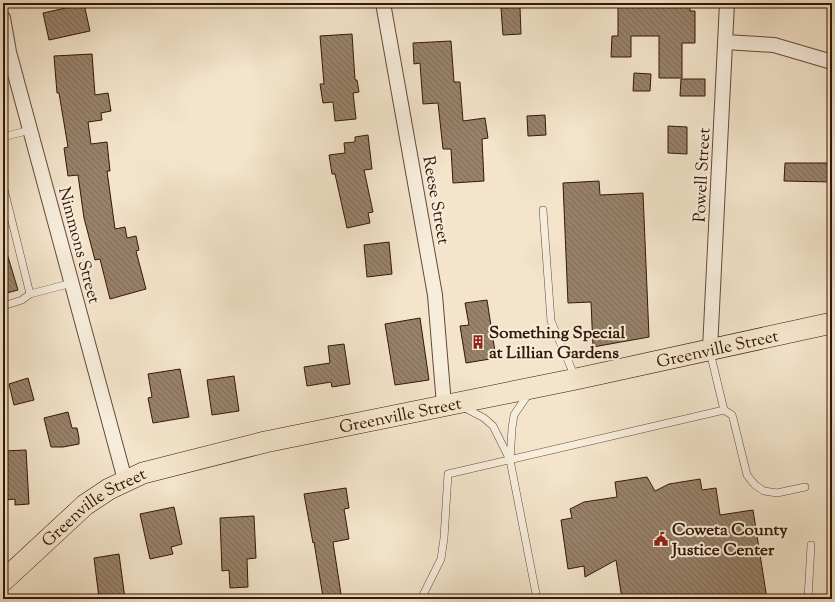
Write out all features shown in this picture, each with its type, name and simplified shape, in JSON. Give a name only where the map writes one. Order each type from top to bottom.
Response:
[{"type":"main road","name":"Greenville Street","points":[[3,581],[85,505],[125,480],[143,473],[265,442],[576,379],[832,323]]},
{"type":"street","name":"Reese Street","points":[[383,3],[435,294],[450,404]]},
{"type":"street","name":"Powell Street","points":[[710,350],[727,3]]},
{"type":"street","name":"Nimmons Street","points":[[3,18],[9,52],[125,480]]},
{"type":"street","points":[[725,42],[774,45],[832,62]]},
{"type":"lane","points":[[3,137],[30,130]]},
{"type":"lane","points":[[3,185],[30,294]]},
{"type":"lane","points":[[543,210],[551,321],[576,379]]},
{"type":"lane","points":[[3,306],[22,300],[30,294],[72,283]]},
{"type":"lane","points":[[710,350],[724,410],[732,415],[747,475],[755,485],[764,491],[777,493],[805,487]]},
{"type":"lane","points":[[533,388],[514,415],[510,460],[537,599]]},
{"type":"lane","points":[[450,404],[484,418],[492,426],[510,460]]},
{"type":"lane","points":[[421,599],[441,559],[444,538],[448,474],[724,410]]},
{"type":"lane","points":[[808,599],[810,545]]},
{"type":"building","points":[[618,3],[690,3],[690,11],[695,11],[695,43],[682,43],[682,78],[659,78],[659,36],[631,36],[631,57],[611,57],[612,36],[618,36]]},
{"type":"building","points":[[84,4],[90,31],[49,40],[43,13]]},
{"type":"building","points":[[520,7],[521,34],[503,35],[501,8]]},
{"type":"building","points":[[352,34],[355,80],[357,80],[359,92],[353,93],[356,119],[335,121],[333,102],[323,103],[320,84],[324,84],[320,36]]},
{"type":"building","points":[[451,41],[454,82],[460,82],[463,121],[485,118],[488,138],[482,139],[484,181],[453,183],[451,149],[443,149],[438,103],[423,104],[420,63],[414,64],[413,43]]},
{"type":"building","points":[[92,54],[95,95],[108,93],[111,111],[101,113],[102,120],[88,122],[91,144],[107,142],[110,171],[107,171],[115,229],[125,227],[127,238],[136,236],[139,250],[136,251],[146,289],[110,299],[100,259],[95,260],[84,218],[78,175],[68,176],[64,148],[68,147],[59,93],[57,93],[54,56]]},
{"type":"building","points":[[634,73],[651,74],[650,91],[633,91]]},
{"type":"building","points":[[681,79],[705,79],[705,96],[680,96]]},
{"type":"building","points":[[545,115],[546,135],[528,136],[527,116]]},
{"type":"building","points":[[668,126],[687,127],[687,154],[668,153]]},
{"type":"building","points":[[368,135],[372,169],[364,170],[373,212],[368,213],[370,223],[347,228],[335,174],[332,174],[329,155],[345,153],[344,143],[355,142],[355,137]]},
{"type":"building","points":[[785,163],[832,163],[832,182],[784,181]]},
{"type":"building","points":[[599,181],[600,195],[643,193],[649,337],[593,347],[591,302],[568,303],[563,183]]},
{"type":"building","points":[[389,242],[392,274],[367,277],[364,245]]},
{"type":"building","points":[[3,250],[6,250],[18,290],[3,294]]},
{"type":"building","name":"Something Special at Lillian Gardens","points":[[487,300],[496,358],[466,363],[460,326],[469,325],[465,303]]},
{"type":"building","points":[[420,318],[429,380],[395,385],[385,324]]},
{"type":"building","points":[[344,344],[350,384],[332,387],[331,382],[307,386],[304,367],[330,363],[328,346]]},
{"type":"building","points":[[180,369],[189,417],[153,423],[148,398],[152,397],[148,374]]},
{"type":"building","points":[[234,376],[239,411],[212,415],[207,380]]},
{"type":"building","points":[[28,378],[34,400],[14,405],[9,384]]},
{"type":"building","points":[[68,412],[72,428],[77,428],[79,444],[63,447],[51,447],[44,418]]},
{"type":"building","points":[[26,450],[29,504],[15,505],[15,499],[5,500],[3,488],[3,451]]},
{"type":"building","name":"Coweta County Justice Center","points":[[647,477],[655,491],[669,484],[700,479],[702,490],[716,488],[720,515],[753,510],[767,599],[622,599],[616,560],[585,577],[584,566],[568,569],[561,520],[572,518],[570,509],[584,502],[617,497],[615,482]]},
{"type":"building","points":[[346,488],[349,508],[344,509],[349,539],[333,542],[341,594],[323,597],[304,494]]},
{"type":"building","points":[[174,507],[182,544],[171,547],[173,554],[150,559],[140,514]]},
{"type":"building","points":[[254,516],[256,558],[247,559],[248,587],[230,588],[229,570],[222,571],[220,518]]},
{"type":"building","points":[[119,554],[125,599],[109,599],[109,597],[99,598],[94,558]]},
{"type":"place","name":"Something Special at Lillian Gardens","points":[[478,342]]},
{"type":"place","name":"Coweta County Justice Center","points":[[661,539]]}]
